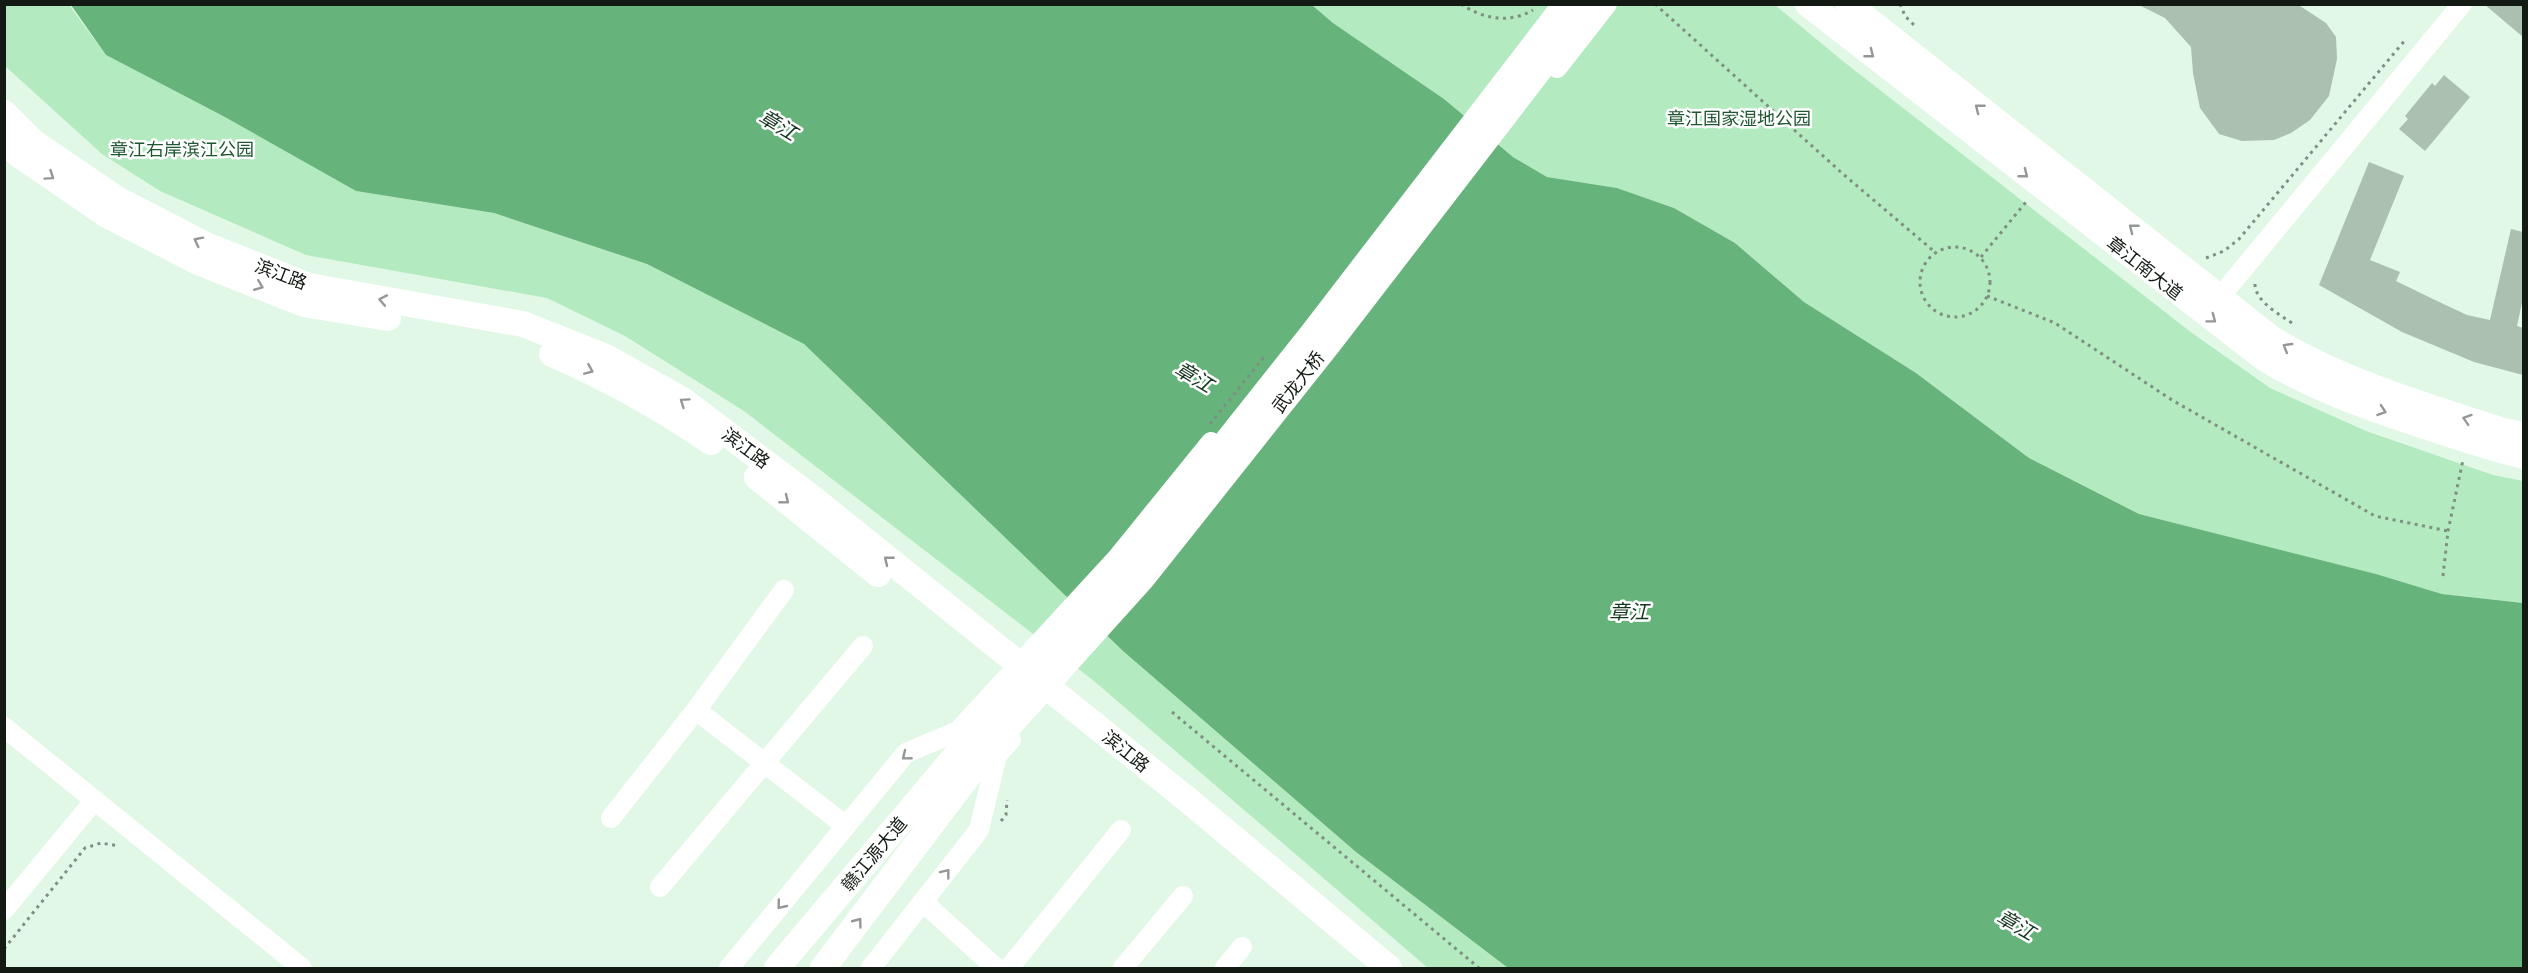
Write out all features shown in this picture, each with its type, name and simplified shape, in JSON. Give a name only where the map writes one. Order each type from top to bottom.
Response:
[{"type":"main road","name":"武龙大桥","points":[[979,743],[1129,565],[1313,333],[1566,4]]},
{"type":"main road","name":"武龙大桥","points":[[979,743],[1143,577],[1329,343],[1590,4]]},
{"type":"main road","name":"章江南大道","points":[[1808,4],[2264,358],[2299,379],[2373,409],[2493,449],[2523,456]]},
{"type":"main road","name":"章江南大道","points":[[1851,5],[2272,339],[2309,361],[2372,388],[2523,435]]},
{"type":"main road","name":"滨江路","points":[[4,113],[15,150],[107,215],[198,262],[304,304],[419,324],[469,329],[520,340],[598,374],[671,415],[734,458],[1169,805],[1361,969]]},
{"type":"main road","name":"滨江路","points":[[15,150],[206,245],[309,286],[523,324],[606,357],[681,399],[811,497],[1188,800],[1389,969]]},
{"type":"main road","name":"赣江源大道","points":[[777,969],[979,743]]},
{"type":"main road","name":"赣江源大道","points":[[823,969],[979,743]]},
{"type":"street","points":[[729,969],[906,753],[979,743],[1154,580],[1607,4]]},
{"type":"street","points":[[2220,297],[2462,4]]},
{"type":"street","points":[[871,969],[979,830],[979,743],[1117,558],[1296,336],[1544,5]]},
{"type":"street","points":[[1836,27],[1851,5]]},
{"type":"street","points":[[611,818],[696,710],[784,590]]},
{"type":"street","points":[[660,887],[863,646]]},
{"type":"street","points":[[696,710],[846,826]]},
{"type":"street","points":[[4,727],[302,969]]},
{"type":"street","points":[[4,910],[94,801]]},
{"type":"street","points":[[1010,969],[1120,830]]},
{"type":"street","points":[[1123,969],[1183,896]]},
{"type":"street","points":[[923,902],[996,969]]},
{"type":"street","points":[[1225,969],[1242,947]]},
{"type":"path","points":[[1461,4],[1485,17],[1499,19],[1527,14],[1544,5]]},
{"type":"path","points":[[1655,4],[1843,174],[1936,253]]},
{"type":"path","points":[[1900,4],[1905,16],[1923,34]]},
{"type":"path","points":[[1524,21],[1544,5]]},
{"type":"path","points":[[2203,258],[2210,258],[2224,251],[2239,239],[2412,32]]},
{"type":"path","points":[[1981,258],[2031,195]]},
{"type":"path","points":[[1954,247],[1973,252],[1981,258],[1990,276],[1988,296],[1982,305],[1964,315],[1945,315],[1929,305],[1921,288],[1921,278],[1923,268],[1936,253],[1954,247]]},
{"type":"path","points":[[2254,280],[2254,289],[2260,297],[2300,328]]},
{"type":"path","points":[[1988,296],[2055,323],[2172,400],[2375,516],[2448,531]]},
{"type":"path","points":[[1210,424],[1269,350]]},
{"type":"path","points":[[2443,576],[2448,531],[2464,456]]},
{"type":"path","points":[[1172,712],[1479,969]]},
{"type":"path","points":[[4,950],[85,848],[101,843],[118,846],[128,853]]},
{"type":"green space","name":"章江右岸滨江公园","points":[[5,5],[69,5],[106,55],[223,116],[356,191],[494,213],[647,264],[804,344],[1123,651],[1356,852],[1508,968],[1428,968],[1094,681],[744,411],[625,336],[547,298],[306,255],[160,191],[102,154],[5,66]]},
{"type":"green space","name":"章江国家湿地公园","points":[[1312,5],[1775,5],[1844,62],[2192,333],[2270,388],[2366,431],[2493,475],[2523,481],[2523,603],[2442,594],[2376,574],[2139,514],[2029,458],[1916,373],[1804,302],[1735,243],[1674,208],[1617,188],[1547,177],[1513,157],[1444,99],[1333,23]]},
{"type":"water","name":"章江","points":[[71,5],[1312,5],[1333,23],[1444,99],[1513,157],[1547,177],[1617,188],[1674,208],[1735,243],[1804,302],[1916,373],[2029,458],[2139,514],[2376,574],[2442,594],[2523,603],[2523,968],[1508,968],[1356,852],[1123,651],[804,344],[647,264],[494,213],[356,191],[223,116],[106,55]]},
{"type":"building","points":[[2137,4],[2297,4],[2326,23],[2336,37],[2337,59],[2329,96],[2310,120],[2291,133],[2274,140],[2242,141],[2219,134],[2200,108],[2193,73],[2191,47],[2165,18]]},
{"type":"building","points":[[2484,4],[2523,4],[2523,37]]},
{"type":"building","points":[[2444,75],[2470,97],[2425,151],[2399,129],[2408,119],[2405,116],[2432,83],[2435,86]]},
{"type":"building","points":[[2369,162],[2404,176],[2370,260],[2400,272],[2396,281],[2467,315],[2490,320],[2511,229],[2523,232],[2523,298],[2517,326],[2523,328],[2523,375],[2474,362],[2402,332],[2319,285]]}]
